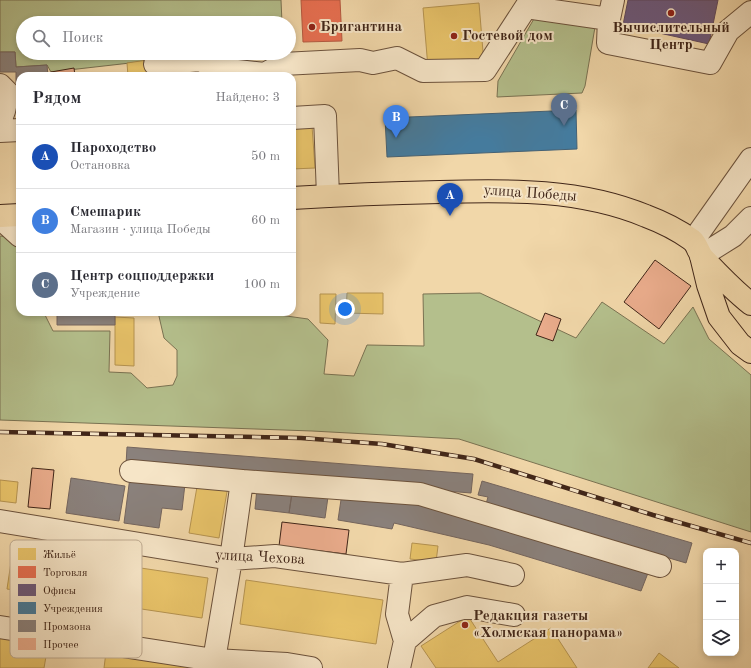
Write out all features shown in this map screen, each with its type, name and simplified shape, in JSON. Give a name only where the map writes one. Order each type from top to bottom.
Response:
[{"type":"main road","name":"улица Победы","points":[[296,198],[414,192],[517,191],[575,196],[626,207],[662,222],[697,248],[732,289],[751,304]]},
{"type":"main road","points":[[0,217],[16,215]]},
{"type":"main road","points":[[697,248],[719,318],[740,344],[751,352]]},
{"type":"street","points":[[268,72],[283,64],[360,60],[373,63],[397,58],[423,72],[485,70],[526,7],[611,9],[608,43],[710,63],[728,31],[751,12]]},
{"type":"street","points":[[155,64],[200,60],[219,69],[241,72]]},
{"type":"street","points":[[0,122],[9,90]]},
{"type":"street","points":[[296,118],[325,116],[328,196]]},
{"type":"street","points":[[0,131],[16,130]]},
{"type":"street","points":[[697,248],[751,159]]},
{"type":"street","points":[[0,217],[16,232]]},
{"type":"street","points":[[697,248],[733,236],[751,218]]},
{"type":"street","points":[[131,471],[420,494],[660,566]]},
{"type":"street","points":[[214,664],[242,481]]},
{"type":"street","name":"улица Чехова","points":[[0,521],[116,540]]},
{"type":"street","name":"улица Чехова","points":[[142,544],[231,559],[275,556],[402,574],[466,564],[513,575]]},
{"type":"street","points":[[400,668],[405,641],[397,614],[402,574]]},
{"type":"street","points":[[405,641],[434,616],[467,606],[514,615]]},
{"type":"street","points":[[0,627],[10,629]]},
{"type":"street","points":[[142,652],[214,664],[287,664],[311,668]]},
{"type":"green space","points":[[0,0],[281,0],[282,16],[16,16],[16,60],[156,60],[51,72],[47,65],[16,67],[15,52],[0,52]]},
{"type":"green space","points":[[535,17],[595,27],[585,86],[582,93],[497,97],[498,81]]},
{"type":"green space","points":[[0,236],[9,237],[16,245],[16,316],[46,316],[53,331],[110,331],[109,372],[131,373],[147,388],[173,385],[177,376],[177,350],[164,338],[159,316],[286,316],[308,319],[328,340],[324,374],[354,376],[367,345],[424,346],[423,294],[480,293],[576,338],[602,302],[664,344],[693,307],[709,339],[751,375],[751,532],[459,439],[312,431],[0,420]]},
{"type":"building: Жильё","name":"Гостевой дом","points":[[479,3],[484,64],[428,68],[423,8]]},
{"type":"building: Жильё","points":[[147,60],[148,72],[128,72],[127,63]]},
{"type":"building: Жильё","points":[[312,126],[315,168],[296,169],[296,127]]},
{"type":"building: Жильё","points":[[347,293],[383,293],[383,314],[346,313]]},
{"type":"building: Жильё","points":[[320,294],[336,294],[335,324],[320,323]]},
{"type":"building: Жильё","points":[[115,317],[134,318],[134,366],[115,365]]},
{"type":"building: Жильё","points":[[0,480],[18,482],[16,503],[0,501]]},
{"type":"building: Жильё","points":[[198,481],[228,486],[219,538],[189,533]]},
{"type":"building: Жильё","points":[[412,543],[438,546],[436,562],[410,559]]},
{"type":"building: Жильё","points":[[142,568],[208,578],[202,618],[142,609]]},
{"type":"building: Жильё","points":[[10,569],[10,589],[7,589]]},
{"type":"building: Жильё","points":[[246,580],[383,600],[376,644],[240,624]]},
{"type":"building: Жильё","points":[[468,616],[498,662],[551,628],[577,668],[436,668],[421,646]]},
{"type":"building: Жильё","points":[[0,638],[10,639],[10,658],[46,658],[44,668],[0,668]]},
{"type":"building: Жильё","points":[[659,653],[679,668],[648,668]]},
{"type":"building: Жильё","points":[[105,658],[142,658],[202,668],[104,668]]},
{"type":"building: Торговля","points":[[301,0],[340,0],[342,41],[303,42]]},
{"type":"building: Офисы","name":"Вычислительный Центр","points":[[628,0],[718,0],[709,44],[623,25]]},
{"type":"building: Учреждения","points":[[576,110],[577,149],[387,157],[385,118]]},
{"type":"building: Промзона","points":[[0,52],[15,52],[16,67],[47,65],[48,72],[16,72],[0,72]]},
{"type":"building: Промзона","points":[[57,316],[115,316],[115,325],[57,325]]},
{"type":"building: Промзона","points":[[127,447],[473,474],[471,493],[126,465]]},
{"type":"building: Промзона","points":[[130,477],[185,484],[182,510],[162,508],[159,528],[124,523]]},
{"type":"building: Промзона","points":[[71,478],[125,486],[119,521],[66,513]]},
{"type":"building: Промзона","points":[[482,481],[692,543],[686,563],[486,504],[488,497],[478,495]]},
{"type":"building: Промзона","points":[[257,488],[292,493],[289,513],[255,509]]},
{"type":"building: Промзона","points":[[292,493],[328,497],[325,518],[289,513]]},
{"type":"building: Промзона","points":[[342,493],[397,499],[495,524],[648,573],[641,591],[489,545],[394,523],[392,529],[338,520]]},
{"type":"building: Прочее","points":[[74,68],[74,72],[51,72]]},
{"type":"building: Прочее","points":[[655,260],[691,286],[659,329],[624,302]]},
{"type":"building: Прочее","points":[[545,313],[561,319],[553,341],[536,335]]},
{"type":"building: Прочее","points":[[32,468],[54,470],[50,509],[28,507]]},
{"type":"building: Прочее","points":[[282,522],[349,530],[346,554],[279,546]]},
{"type":"railway","points":[[0,432],[301,438],[382,444],[474,459],[653,515],[751,543]]},
{"type":"place","name":"Вычислительный Центр","points":[[671,13]]},
{"type":"place","name":"Бригантина","points":[[312,27]]},
{"type":"place","name":"Гостевой дом","points":[[454,36]]},
{"type":"place","name":"Центр соцподдержки","points":[[564,126]]},
{"type":"place","name":"Смешарик","points":[[396,138]]},
{"type":"place","name":"Пароходство","points":[[450,216]]},
{"type":"place","name":"Редакция газеты «Холмская панорама»","points":[[465,625]]}]
